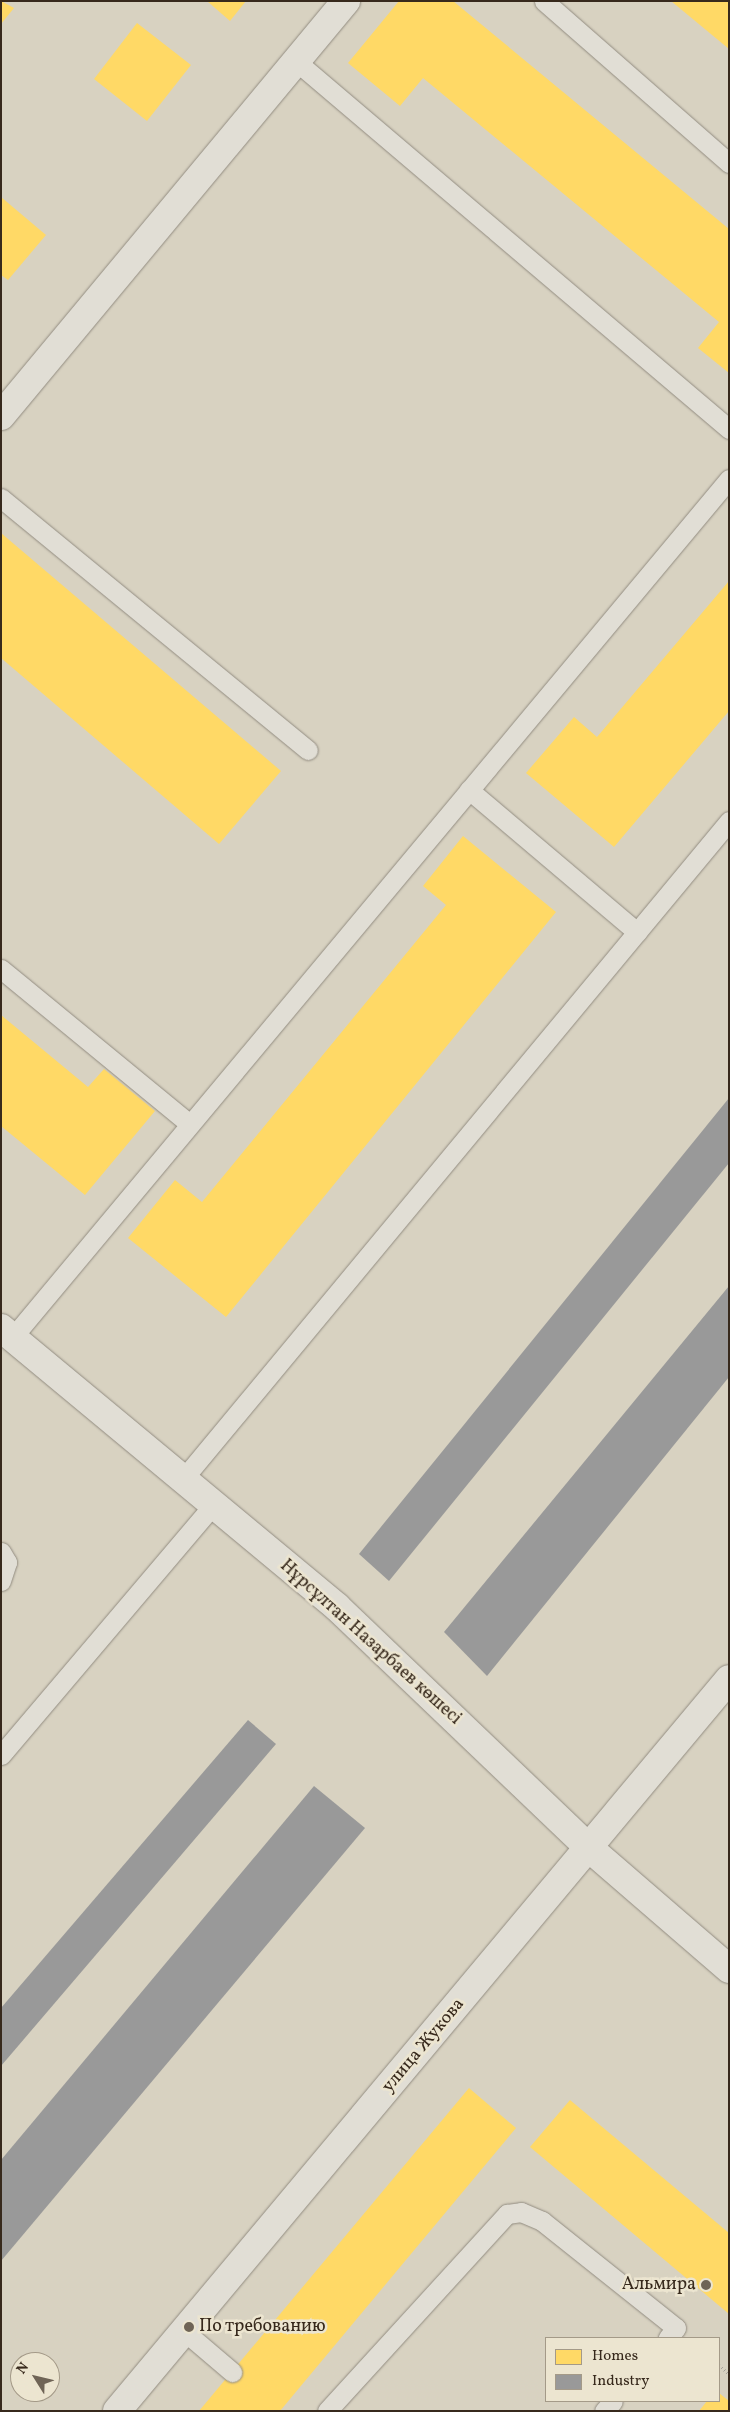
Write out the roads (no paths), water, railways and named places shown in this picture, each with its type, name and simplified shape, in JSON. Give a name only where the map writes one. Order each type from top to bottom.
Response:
[{"type":"street","points":[[1,416],[346,1]]},
{"type":"street","name":"Нұрсұлтан Назарбаев көшесі","points":[[7,1333],[337,1607],[589,1848],[729,1969]]},
{"type":"street","name":"улица Жукова","points":[[117,2411],[729,1679]]},
{"type":"lane","points":[[544,1],[729,163]]},
{"type":"lane","points":[[297,62],[729,429]]},
{"type":"lane","points":[[7,1333],[190,1124],[729,478]]},
{"type":"lane","points":[[1,498],[308,750]]},
{"type":"lane","points":[[469,790],[637,932]]},
{"type":"lane","points":[[183,1480],[729,821]]},
{"type":"lane","points":[[1,969],[190,1124]]},
{"type":"lane","points":[[1,1755],[213,1505]]},
{"type":"lane","points":[[1,1552],[7,1562],[1,1581]]},
{"type":"lane","points":[[327,2411],[507,2214],[521,2212],[542,2221],[676,2328],[669,2337]]},
{"type":"lane","points":[[185,2332],[232,2372]]},
{"type":"place","name":"Альмира","points":[[706,2285]]},
{"type":"place","name":"По требованию","points":[[189,2327]]}]
